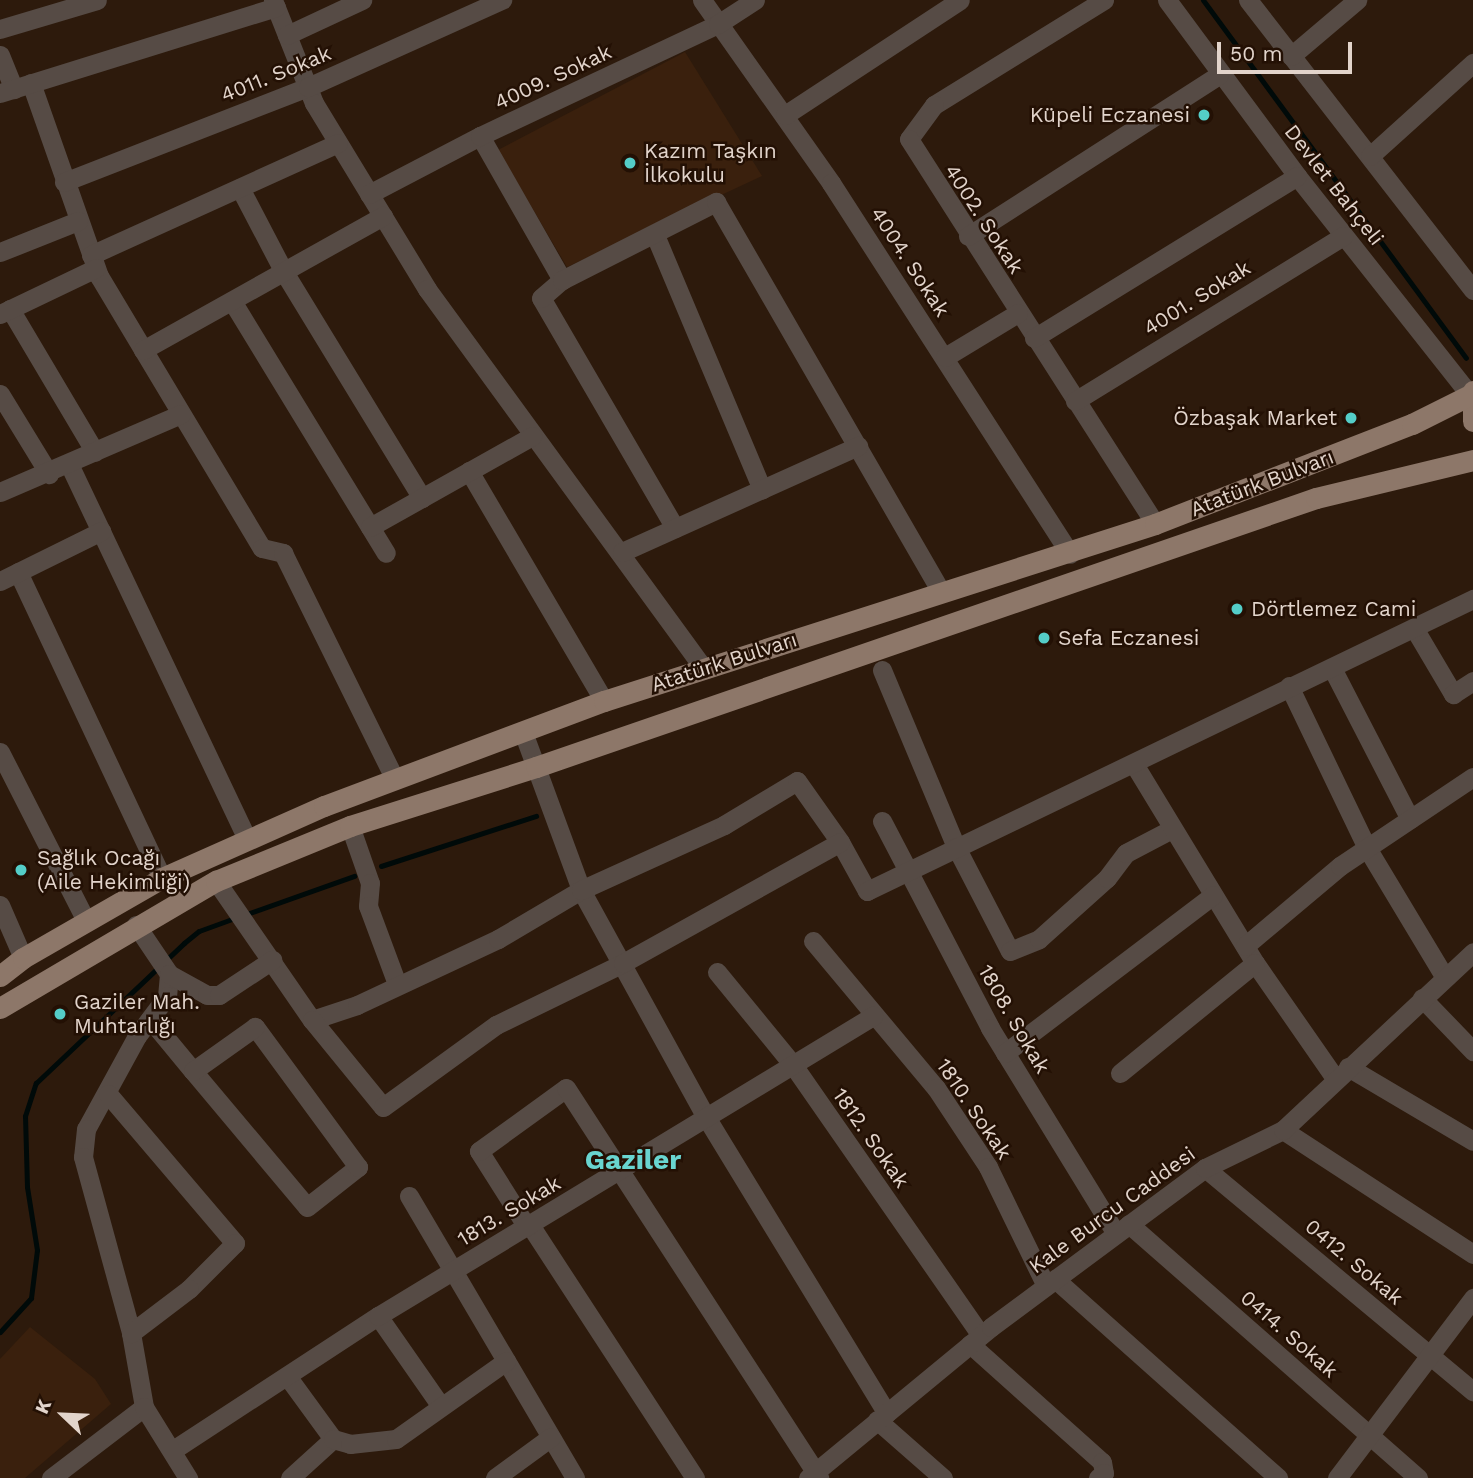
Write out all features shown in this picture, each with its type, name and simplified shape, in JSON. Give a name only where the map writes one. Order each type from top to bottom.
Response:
[{"type":"main road","points":[[1471,393],[1473,421]]},
{"type":"main road","name":"Atatürk Bulvarı","points":[[0,976],[23,958],[162,878],[246,837],[604,701],[941,592],[1070,554],[1155,524],[1412,424],[1471,393]]},
{"type":"main road","name":"Atatürk Bulvarı","points":[[0,1008],[136,925],[216,881],[350,826],[536,767],[1316,498],[1473,460]]},
{"type":"street","points":[[0,29],[97,0]]},
{"type":"street","points":[[287,35],[362,0]]},
{"type":"street","name":"4011. Sokak","points":[[64,182],[308,87],[502,0]]},
{"type":"street","name":"4004. Sokak","points":[[702,0],[785,115],[945,357],[1070,554]]},
{"type":"street","name":"4009. Sokak","points":[[369,194],[480,136],[718,24],[755,0]]},
{"type":"street","points":[[785,115],[960,0]]},
{"type":"street","name":"4002. Sokak","points":[[1104,0],[934,105],[909,139],[968,236],[1155,524]]},
{"type":"street","name":"Devlet Bahçeli","points":[[1167,0],[1219,75],[1343,236],[1471,393]]},
{"type":"street","points":[[1248,0],[1473,289]]},
{"type":"street","points":[[1291,55],[1357,0]]},
{"type":"street","points":[[15,88],[274,4],[308,87],[338,143],[427,289],[532,436],[622,552],[704,668]]},
{"type":"street","points":[[0,55],[64,182],[94,261],[143,350],[262,548],[283,553],[395,780]]},
{"type":"street","points":[[1370,156],[1473,62]]},
{"type":"street","points":[[968,236],[1219,75]]},
{"type":"street","points":[[480,136],[562,280]]},
{"type":"street","points":[[95,452],[5,311],[94,261],[240,188],[338,143]]},
{"type":"street","points":[[1034,338],[1297,176]]},
{"type":"street","points":[[240,188],[284,272],[422,498]]},
{"type":"street","points":[[675,528],[541,298],[562,280],[716,202],[941,592]]},
{"type":"street","points":[[143,350],[383,216]]},
{"type":"street","points":[[0,252],[78,221]]},
{"type":"street","points":[[655,235],[762,489]]},
{"type":"street","name":"4001. Sokak","points":[[1075,401],[1343,236]]},
{"type":"street","points":[[232,301],[386,553]]},
{"type":"street","points":[[945,357],[1018,313]]},
{"type":"street","points":[[0,394],[49,474]]},
{"type":"street","points":[[0,492],[49,474],[181,414]]},
{"type":"street","points":[[370,527],[532,436]]},
{"type":"street","points":[[622,552],[858,446]]},
{"type":"street","points":[[69,464],[246,837]]},
{"type":"street","points":[[469,471],[604,701]]},
{"type":"street","points":[[0,581],[101,531]]},
{"type":"street","points":[[18,572],[162,878]]},
{"type":"street","points":[[312,1020],[357,1005],[498,939],[581,890],[724,825],[797,781],[840,842],[867,891],[1473,599]]},
{"type":"street","points":[[1414,628],[1453,694],[1473,681]]},
{"type":"street","points":[[1332,668],[1410,819]]},
{"type":"street","points":[[882,670],[956,847],[1010,951],[1039,939],[1107,878],[1126,853],[1172,829]]},
{"type":"street","points":[[1289,687],[1367,848],[1444,976]]},
{"type":"street","points":[[523,732],[581,890],[706,1117],[882,1417],[943,1478]]},
{"type":"street","points":[[0,751],[86,921]]},
{"type":"street","points":[[1134,764],[1255,963],[1341,1072],[1473,1141]]},
{"type":"street","points":[[1245,946],[1367,848],[1473,777]]},
{"type":"street","name":"1808. Sokak","points":[[882,821],[1005,1053],[1123,1229]]},
{"type":"street","points":[[350,826],[370,883],[368,906],[397,984]]},
{"type":"street","points":[[216,881],[312,1020],[383,1107],[496,1025],[622,963],[840,842]]},
{"type":"street","points":[[1005,1053],[1213,895]]},
{"type":"street","points":[[0,905],[23,958]]},
{"type":"street","points":[[136,925],[164,967],[186,986],[219,995],[272,960]]},
{"type":"street","name":"1810. Sokak","points":[[813,942],[873,1016],[936,1087],[980,1155],[1051,1282]]},
{"type":"street","name":"Kale Burcu Caddesi","points":[[813,1476],[976,1339],[1205,1168],[1283,1130],[1341,1072],[1473,952]]},
{"type":"street","points":[[1121,1073],[1255,963]]},
{"type":"street","points":[[164,967],[167,996],[150,1019],[86,1129],[83,1157],[131,1333],[144,1407],[188,1478]]},
{"type":"street","name":"1812. Sokak","points":[[717,972],[793,1065],[976,1339],[1102,1462],[1104,1473],[1098,1478]]},
{"type":"street","points":[[1422,998],[1473,1051]]},
{"type":"street","name":"1813. Sokak","points":[[173,1450],[379,1316],[873,1016]]},
{"type":"street","points":[[150,1019],[193,1071],[306,1207],[358,1167],[255,1027],[193,1071]]},
{"type":"street","points":[[695,1478],[479,1151],[566,1088],[813,1476]]},
{"type":"street","points":[[108,1094],[235,1243],[189,1289],[131,1333]]},
{"type":"street","points":[[1283,1130],[1473,1254]]},
{"type":"street","name":"0412. Sokak","points":[[1205,1168],[1473,1391]]},
{"type":"street","points":[[408,1196],[575,1478]]},
{"type":"street","name":"0414. Sokak","points":[[1123,1229],[1370,1434],[1418,1478]]},
{"type":"street","points":[[1051,1282],[1278,1478]]},
{"type":"street","points":[[1337,1478],[1473,1298]]},
{"type":"street","points":[[379,1316],[440,1405]]},
{"type":"street","points":[[287,1376],[333,1439],[350,1444],[396,1440],[440,1405],[506,1360]]},
{"type":"street","points":[[51,1478],[144,1407]]},
{"type":"street","points":[[495,1478],[551,1437]]},
{"type":"street","points":[[290,1478],[333,1439]]},
{"type":"shaded area","name":"Kazım Taşkın İlkokulu","points":[[685,52],[762,176],[567,267],[498,150]]},
{"type":"shaded area","points":[[30,1327],[95,1379],[111,1404],[25,1478],[0,1478],[0,1359]]},
{"type":"waterway","points":[[1203,0],[1466,358]]},
{"type":"waterway","points":[[381,866],[536,816]]},
{"type":"waterway","points":[[244,915],[354,876]]},
{"type":"waterway","points":[[0,1332],[31,1298],[37,1250],[27,1187],[25,1116],[36,1083],[184,943],[199,931],[235,918]]},
{"type":"place","name":"Küpeli Eczanesi","points":[[1204,115]]},
{"type":"place","name":"Kazım Taşkın İlkokulu","points":[[630,163]]},
{"type":"place","name":"Özbaşak Market","points":[[1351,418]]},
{"type":"place","name":"Dörtlemez Cami","points":[[1237,609]]},
{"type":"place","name":"Sefa Eczanesi","points":[[1044,638]]},
{"type":"place","name":"Sağlık Ocağı (Aile Hekimliği)","points":[[21,870]]},
{"type":"place","name":"Gaziler Mah. Muhtarlığı","points":[[60,1014]]},
{"type":"district","name":"Gaziler","points":[[633,1160]]}]
